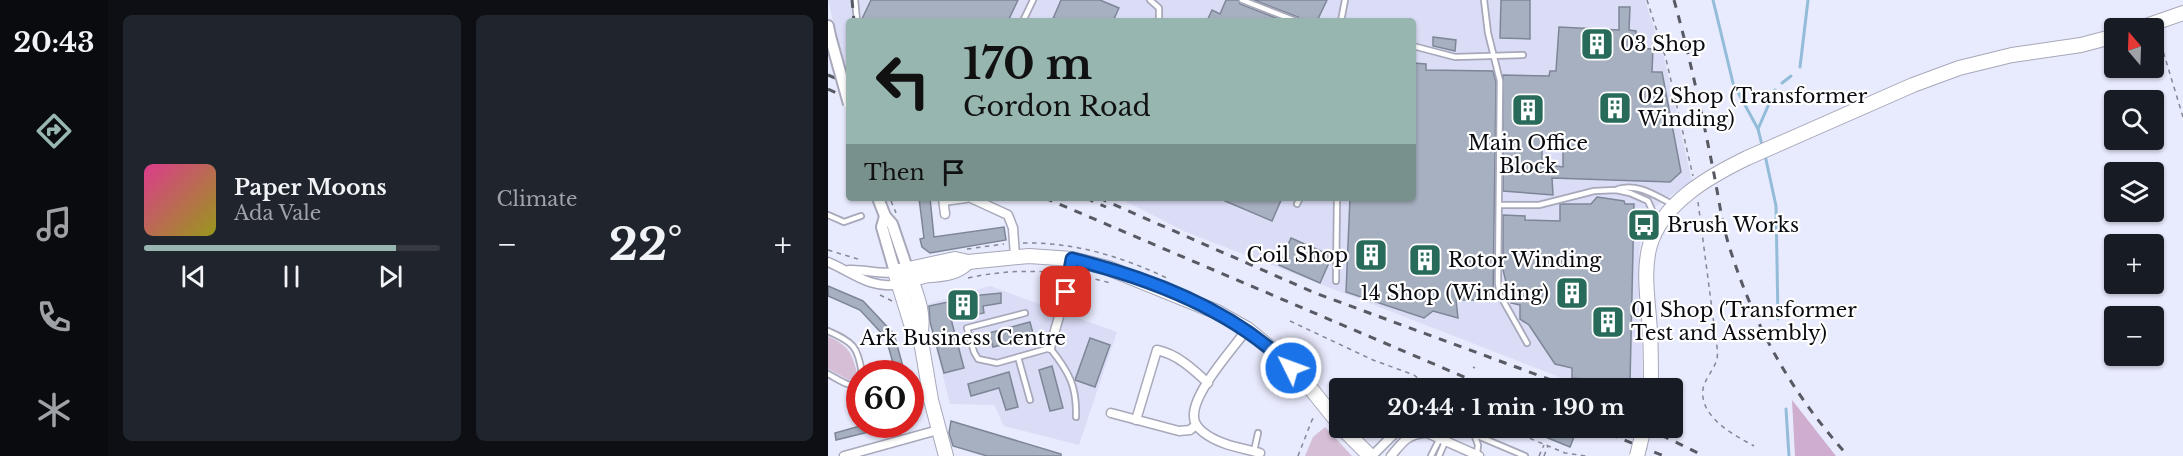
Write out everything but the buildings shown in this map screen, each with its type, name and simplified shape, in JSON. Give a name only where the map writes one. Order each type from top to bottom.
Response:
[{"type":"main road","points":[[2164,20],[2183,13]]},
{"type":"main road","points":[[1651,378],[1647,263],[1649,248],[1667,214],[1696,188],[1724,169],[1798,135],[1913,85],[1959,68],[2012,55],[2081,45],[2104,39]]},
{"type":"main road","points":[[903,276],[955,259],[968,262],[1015,256],[1072,259],[1108,268],[1217,312],[1247,329],[1280,356],[1329,411]]},
{"type":"main road","points":[[917,298],[922,289],[937,276],[960,269],[968,262]]},
{"type":"main road","points":[[903,276],[937,276]]},
{"type":"main road","points":[[903,276],[917,298],[923,324],[920,335],[938,430],[946,456]]},
{"type":"main road","points":[[903,276],[912,327],[920,335]]},
{"type":"main road","points":[[1353,438],[1371,456]]},
{"type":"main road","points":[[1637,456],[1642,438]]},
{"type":"street","points":[[829,31],[846,94]]},
{"type":"street","points":[[879,201],[885,216],[892,224],[903,276]]},
{"type":"street","points":[[944,201],[945,214]]},
{"type":"street","points":[[975,201],[1008,215],[1013,228],[1015,256]]},
{"type":"street","points":[[1050,348],[1066,292],[1072,259]]},
{"type":"street","points":[[828,262],[849,270],[860,269],[903,276]]},
{"type":"street","points":[[849,270],[854,276],[877,285],[903,276]]},
{"type":"street","points":[[1247,329],[1208,383],[1194,409],[1196,425],[1203,432],[1219,441],[1257,452]]},
{"type":"street","points":[[1136,420],[1157,350],[1191,367],[1208,383]]},
{"type":"street","points":[[1111,413],[1179,431],[1190,430],[1196,425]]},
{"type":"street","points":[[844,456],[938,430]]},
{"type":"street","points":[[1371,456],[1390,438]]},
{"type":"street","points":[[1391,456],[1407,438]]},
{"type":"street","points":[[1436,438],[1478,455]]},
{"type":"lane","points":[[855,0],[857,18]]},
{"type":"lane","points":[[1025,18],[1034,0]]},
{"type":"lane","points":[[1150,0],[1159,8],[1159,18]]},
{"type":"lane","points":[[1242,0],[1288,18]]},
{"type":"lane","points":[[1342,18],[1345,0]]},
{"type":"lane","points":[[1484,0],[1492,55],[1500,81],[1498,284],[1500,295],[1527,343]]},
{"type":"lane","points":[[1416,47],[1455,57],[1522,55]]},
{"type":"lane","points":[[1500,205],[1539,205],[1594,191],[1629,188],[1647,191],[1675,206]]},
{"type":"lane","points":[[1616,190],[1648,201],[1655,217],[1655,234]]},
{"type":"lane","points":[[1336,281],[1337,201]]},
{"type":"lane","points":[[828,215],[844,222],[861,216]]},
{"type":"lane","points":[[1025,313],[968,328],[974,352],[978,358],[997,363],[1050,348],[1070,375],[1075,390],[1076,417]]},
{"type":"lane","points":[[828,331],[845,338],[854,345],[860,360]]},
{"type":"lane","points":[[1018,357],[1029,400]]},
{"type":"lane","points":[[828,374],[846,383]]},
{"type":"lane","points":[[1257,452],[1258,433]]},
{"type":"lane","points":[[1475,438],[1478,455]]},
{"type":"lane","points":[[1483,438],[1525,456]]},
{"type":"lane","points":[[1431,456],[1442,441]]},
{"type":"lane","points":[[1439,456],[1442,441]]},
{"type":"path","points":[[1647,0],[1666,59],[1696,188],[1717,359],[1708,374],[1703,391],[1706,407],[1721,425],[1754,446]]},
{"type":"path","points":[[2164,54],[2183,117]]},
{"type":"path","points":[[828,250],[869,263]]},
{"type":"path","points":[[963,279],[990,273],[1020,271],[1059,273]]},
{"type":"path","points":[[876,292],[895,303]]},
{"type":"path","points":[[1290,321],[1418,378]]},
{"type":"path","points":[[1298,456],[1312,420],[1319,413]]},
{"type":"path","points":[[1529,438],[1565,453],[1586,456]]},
{"type":"path","points":[[1539,456],[1544,444]]},
{"type":"path","points":[[1544,456],[1548,446]]},
{"type":"shaded area","points":[[828,0],[1645,0],[1664,58],[1692,181],[1649,211],[1641,238],[1639,252],[1643,378],[1562,378],[1186,232],[1125,201],[1416,201],[1416,18],[846,18],[846,64],[843,62]]},
{"type":"shaded area","points":[[990,286],[1117,332],[1079,445],[1004,426],[994,405],[950,404],[925,305]]},
{"type":"shaded area","points":[[828,336],[841,343],[853,360],[846,360],[846,378],[828,369]]},
{"type":"shaded area","points":[[1792,400],[1836,456],[1795,456]]},
{"type":"shaded area","points":[[1325,427],[1329,431],[1329,438],[1335,438],[1352,456],[1305,456],[1313,437]]},
{"type":"waterway","points":[[1713,0],[1733,83],[1758,129]]},
{"type":"waterway","points":[[1800,67],[1808,0]]},
{"type":"waterway","points":[[1782,83],[1791,76]]},
{"type":"waterway","points":[[1762,145],[1758,129],[1775,90]]},
{"type":"waterway","points":[[1765,155],[1776,206],[1778,319]]},
{"type":"waterway","points":[[1786,409],[1789,456]]},
{"type":"railway","points":[[852,0],[854,18]]},
{"type":"railway","points":[[1674,0],[1699,102],[1724,228],[1740,279],[1751,307],[1792,384],[1848,456]]},
{"type":"railway","points":[[828,75],[846,83]]},
{"type":"railway","points":[[828,89],[846,98]]},
{"type":"railway","points":[[1052,201],[1467,378]]},
{"type":"railway","points":[[1093,201],[1106,207]]},
{"type":"railway","points":[[1106,201],[1315,293],[1546,378]]},
{"type":"railway","points":[[1620,438],[1664,456]]},
{"type":"railway","points":[[1667,438],[1704,456]]},
{"type":"place","name":"03 Shop","points":[[1597,44]]},
{"type":"place","name":"02 Shop (Transformer Winding)","points":[[1615,108]]},
{"type":"place","name":"Main Office Block","points":[[1528,110]]},
{"type":"place","name":"Brush Works","points":[[1644,225]]},
{"type":"place","name":"Coil Shop","points":[[1371,255]]},
{"type":"place","name":"Rotor Winding","points":[[1425,260]]},
{"type":"place","name":"14 Shop (Winding)","points":[[1572,293]]},
{"type":"place","name":"Ark Business Centre","points":[[963,305]]},
{"type":"place","name":"01 Shop (Transformer Test and Assembly)","points":[[1608,322]]},
{"type":"route","points":[[1066,292],[1072,259],[1108,268],[1217,312],[1247,329],[1291,368]]}]
